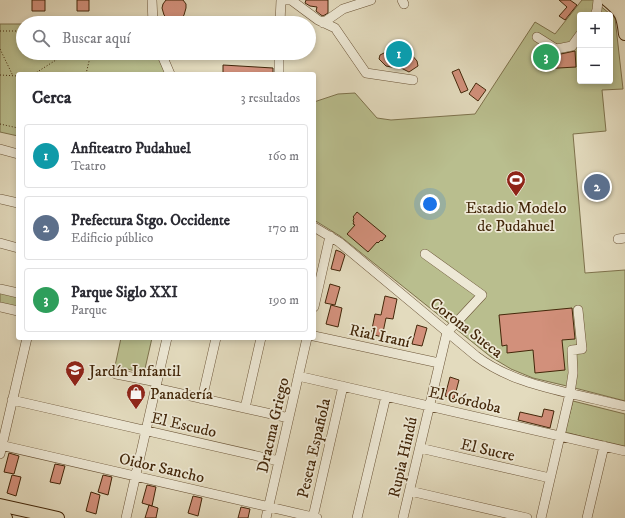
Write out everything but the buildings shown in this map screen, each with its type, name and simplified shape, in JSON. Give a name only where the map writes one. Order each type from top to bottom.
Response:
[{"type":"main road","points":[[607,0],[621,15],[624,21],[625,34]]},
{"type":"main road","points":[[620,0],[625,4]]},
{"type":"main road","points":[[0,505],[58,518]]},
{"type":"main road","points":[[0,516],[6,518]]},
{"type":"street","points":[[152,0],[153,16]]},
{"type":"street","points":[[280,16],[281,0]]},
{"type":"street","points":[[285,0],[292,0],[313,16]]},
{"type":"street","points":[[323,23],[343,10],[371,0]]},
{"type":"street","points":[[596,12],[598,0]]},
{"type":"street","points":[[316,18],[335,28],[366,73],[413,80]]},
{"type":"street","points":[[537,37],[556,49],[572,46],[577,39]]},
{"type":"street","points":[[164,60],[169,72]]},
{"type":"street","points":[[278,72],[279,60]]},
{"type":"street","points":[[0,150],[16,154]]},
{"type":"street","points":[[0,199],[16,203]]},
{"type":"street","name":"Corona Sueca","points":[[316,228],[348,249],[480,359],[498,370],[527,383],[625,406]]},
{"type":"street","points":[[316,290],[330,236]]},
{"type":"street","points":[[0,243],[16,247]]},
{"type":"street","points":[[425,254],[482,294],[447,332]]},
{"type":"street","points":[[0,289],[16,293]]},
{"type":"street","points":[[0,307],[16,311]]},
{"type":"street","points":[[541,518],[574,373],[572,350],[582,349],[578,310]]},
{"type":"street","name":"Rupia Hindú","points":[[404,518],[447,332]]},
{"type":"street","name":"Rial Iraní","points":[[316,336],[439,363]]},
{"type":"street","points":[[1,448],[26,340]]},
{"type":"street","points":[[126,518],[167,340]]},
{"type":"street","points":[[202,398],[216,340]]},
{"type":"street","points":[[245,408],[261,340]]},
{"type":"street","name":"Dracma Griego","points":[[266,518],[307,340]]},
{"type":"street","points":[[116,374],[202,398],[289,418]]},
{"type":"street","name":"El Córdoba","points":[[298,376],[625,451]]},
{"type":"street","name":"Peseta Española","points":[[315,518],[343,386]]},
{"type":"street","points":[[357,518],[386,396]]},
{"type":"street","name":"El Escudo","points":[[12,400],[279,461]]},
{"type":"street","points":[[587,518],[604,446]]},
{"type":"street","name":"Oidor Sancho","points":[[1,448],[135,476],[315,518]]},
{"type":"street","name":"El Sucre","points":[[420,448],[550,478]]},
{"type":"street","points":[[410,491],[527,518]]},
{"type":"path","points":[[0,31],[16,31]]},
{"type":"path","points":[[0,49],[13,76]]},
{"type":"path","points":[[37,72],[57,60]]},
{"type":"path","points":[[86,72],[89,60]]},
{"type":"path","points":[[0,74],[13,76]]},
{"type":"path","points":[[0,124],[16,128]]},
{"type":"green space","points":[[582,0],[593,0],[608,12],[577,12],[577,84],[613,84],[613,16],[615,18],[623,89],[602,90],[606,131],[573,134],[585,273],[625,270],[625,401],[533,378],[511,369],[491,357],[340,236],[316,221],[316,101],[338,94],[355,93],[377,118],[391,120],[475,114],[535,22],[555,34]]},
{"type":"green space","points":[[0,24],[16,24],[16,60],[159,60],[165,72],[16,72],[16,136],[0,132]]},
{"type":"green space","points":[[0,292],[16,296],[16,309],[0,305]]},
{"type":"green space","points":[[121,340],[152,340],[144,373],[115,366]]},
{"type":"green space","points":[[573,401],[625,414],[625,448],[565,432]]},
{"type":"place","name":"Anfiteatro Pudahuel","points":[[399,54]]},
{"type":"place","name":"Parque Siglo XXI","points":[[546,57]]},
{"type":"place","name":"Prefectura Stgo. Occidente","points":[[597,187]]},
{"type":"place","name":"Estadio Modelo de Pudahuel","points":[[516,197]]},
{"type":"place","name":"Jardín Infantil","points":[[75,387]]},
{"type":"place","name":"Panadería","points":[[136,410]]}]
